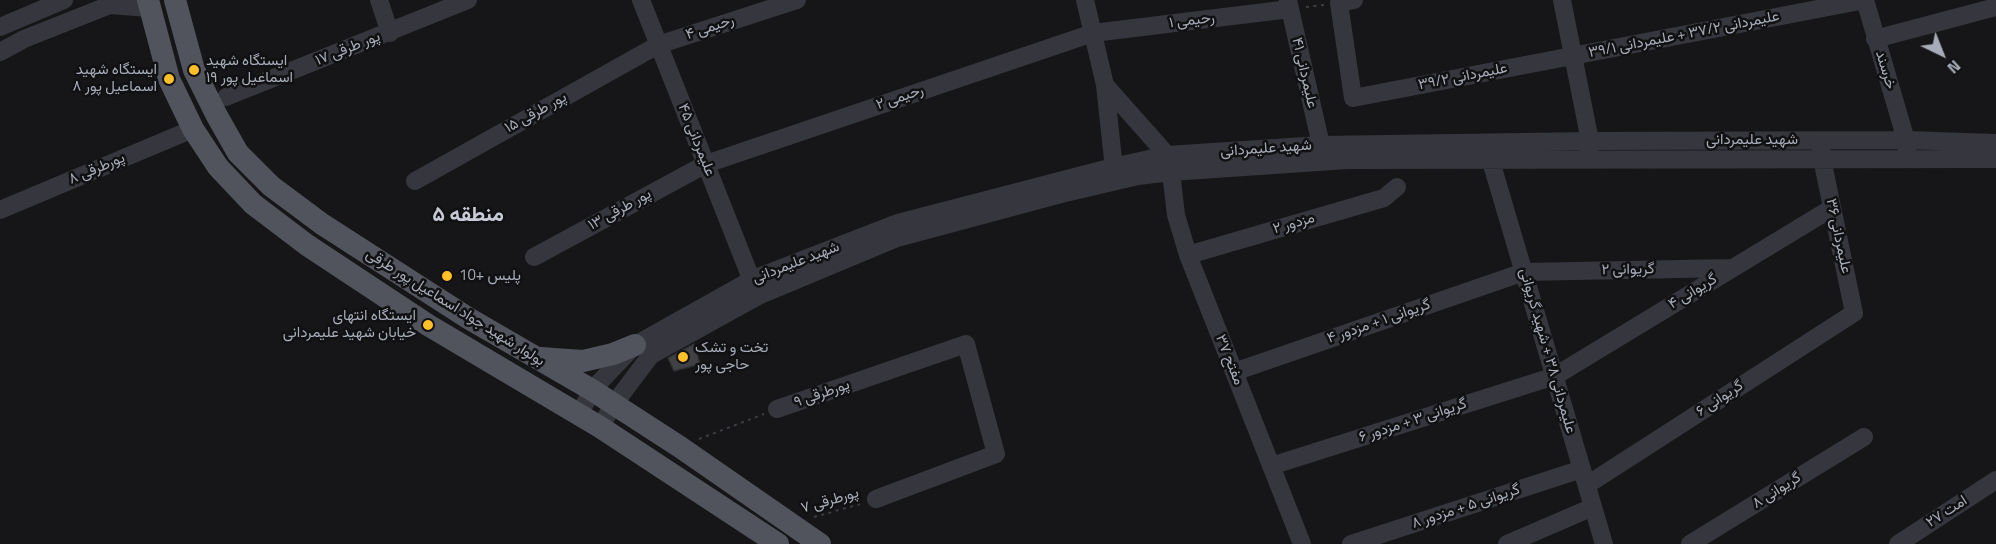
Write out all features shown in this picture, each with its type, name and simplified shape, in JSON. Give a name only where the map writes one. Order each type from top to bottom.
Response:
[{"type":"main road","name":"بولوار شهید جواد اسماعیل پور طرقی","points":[[175,0],[194,70],[217,116],[238,153],[271,186],[322,224],[468,318],[592,390],[680,447],[820,544]]},
{"type":"main road","name":"بولوار شهید جواد اسماعیل پور طرقی","points":[[149,4],[169,79],[193,129],[218,167],[253,204],[307,245],[428,325],[600,427],[778,544]]},
{"type":"main road","points":[[533,357],[583,361],[613,354],[635,345]]},
{"type":"street","points":[[0,27],[64,0]]},
{"type":"street","points":[[379,0],[390,33]]},
{"type":"street","name":"پور طرقی ۱۷","points":[[226,97],[468,0]]},
{"type":"street","name":"علیمردانی ۴۵","points":[[641,0],[754,288]]},
{"type":"street","name":"رحیمی ۴","points":[[658,45],[797,0]]},
{"type":"street","points":[[1085,0],[1105,85],[1114,174]]},
{"type":"street","points":[[1562,0],[1589,150]]},
{"type":"street","name":"علیمردانی ۳۷/۲ + علیمردانی ۳۹/۱","points":[[1573,56],[1865,0]]},
{"type":"street","name":"خرسند","points":[[1865,0],[1906,140],[1908,159]]},
{"type":"street","name":"علیمردانی ۳۹/۲","points":[[1346,2],[1353,98],[1573,56]]},
{"type":"street","points":[[0,52],[24,39],[110,5],[149,4]]},
{"type":"street","name":"رحیمی ۱","points":[[1094,33],[1289,5]]},
{"type":"street","name":"علیمردانی ۴۱","points":[[1289,5],[1321,154]]},
{"type":"street","points":[[1875,39],[1996,7]]},
{"type":"street","name":"رحیمی ۲","points":[[706,164],[1094,33]]},
{"type":"street","name":"پور طرقی ۱۵","points":[[415,181],[658,45]]},
{"type":"street","points":[[1105,85],[1169,163]]},
{"type":"street","name":"پورطرقی ۸","points":[[0,210],[193,129]]},
{"type":"street","name":"شهید علیمردانی","points":[[579,415],[592,390],[635,345],[754,288],[897,238],[1114,174],[1169,163],[1321,154],[1589,150],[1821,140],[1996,143]]},
{"type":"street","name":"علیمردانی ۳۶","points":[[1821,140],[1822,159],[1854,313]]},
{"type":"street","name":"شهید علیمردانی","points":[[1589,150],[1822,159],[1996,159]]},
{"type":"street","name":"علیمردانی ۳۸ + شهید گریوانی","points":[[1490,151],[1604,544]]},
{"type":"street","name":"مفتح ۳۷","points":[[1169,163],[1176,215],[1188,255],[1302,544]]},
{"type":"street","name":"پور طرقی ۱۳","points":[[534,257],[706,164]]},
{"type":"street","name":"مزدور ۲","points":[[1188,255],[1384,198],[1397,187]]},
{"type":"street","name":"گریوانی ۴","points":[[1555,376],[1832,208]]},
{"type":"street","name":"گریوانی ۲","points":[[1524,272],[1732,268]]},
{"type":"street","name":"گریوانی ۱ + مزدور ۴","points":[[1234,372],[1524,272]]},
{"type":"street","name":"شهید علیمردانی","points":[[600,427],[614,404],[651,355],[754,288]]},
{"type":"street","name":"گریوانی ۶","points":[[1584,477],[1854,313]]},
{"type":"street","name":"پورطرقی ۹","points":[[777,409],[966,344],[996,454],[876,499]]},
{"type":"street","name":"گریوانی ۳ + مزدور ۶","points":[[1271,466],[1555,376]]},
{"type":"street","name":"گریوانی ۸","points":[[1690,544],[1864,437]]},
{"type":"street","name":"گریوانی ۵ + مزدور ۸","points":[[1351,544],[1584,477]]},
{"type":"street","name":"امت ۲۷","points":[[1898,544],[1996,480]]},
{"type":"street","points":[[1507,544],[1593,507]]},
{"type":"path","points":[[1289,5],[1346,2]]},
{"type":"path","name":"پورطرقی ۹","points":[[680,447],[777,409]]},
{"type":"path","name":"پورطرقی ۷","points":[[791,524],[876,499]]},
{"type":"building","name":"تخت و تشک حاجی پور","points":[[694,344],[700,364],[674,371],[668,358]]},
{"type":"place","name":"ایستگاه شهید اسماعیل پور ۱۹","points":[[194,70]]},
{"type":"place","name":"ایستگاه شهید اسماعیل پور ۸","points":[[169,79]]},
{"type":"place","name":"پلیس +10","points":[[447,276]]},
{"type":"place","name":"ایستگاه انتهای خیابان شهید علیمردانی","points":[[428,325]]},
{"type":"place","name":"تخت و تشک حاجی پور","points":[[683,357]]},
{"type":"district","name":"منطقه ۵","points":[[468,216]]}]
